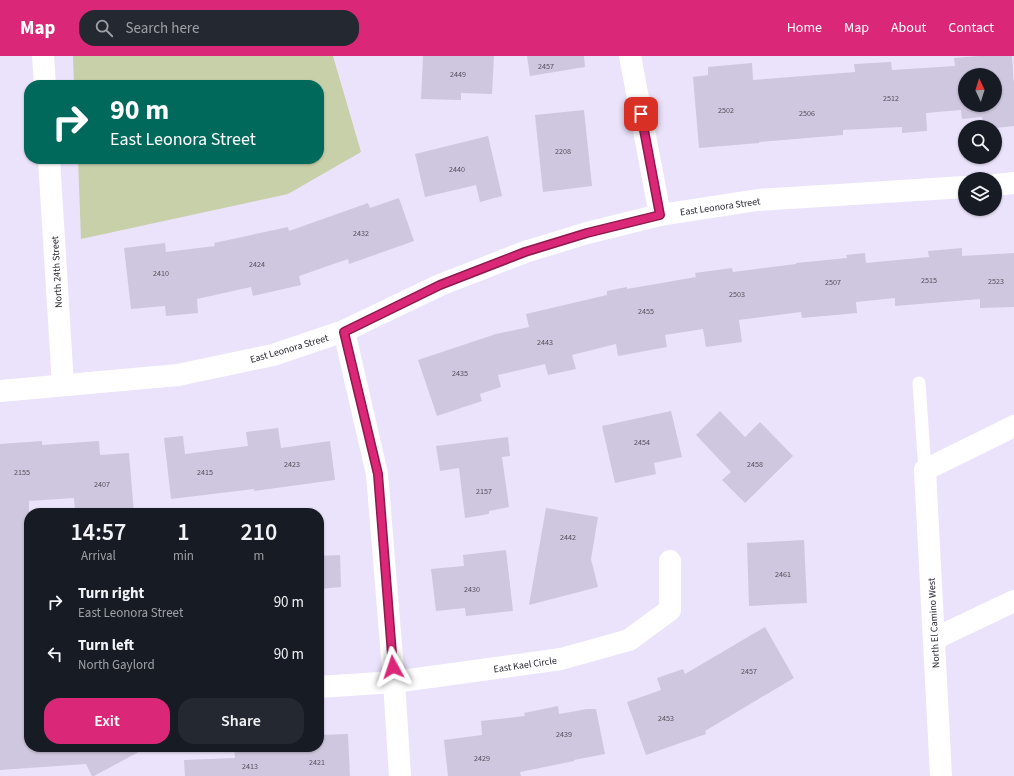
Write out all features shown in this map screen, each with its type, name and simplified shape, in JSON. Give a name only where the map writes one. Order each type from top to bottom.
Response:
[{"type":"street","points":[[43,56],[45,80]]},
{"type":"street","points":[[630,56],[660,215]]},
{"type":"street","name":"North 24th Street","points":[[49,164],[63,386]]},
{"type":"street","points":[[1002,185],[1014,184]]},
{"type":"street","name":"East Leonora Street","points":[[0,391],[178,375],[273,355],[344,332],[440,285],[525,252],[587,233],[660,215],[758,200],[958,187]]},
{"type":"street","points":[[344,332],[378,474],[400,776]]},
{"type":"street","points":[[925,470],[1014,426]]},
{"type":"street","name":"North El Camino West","points":[[925,470],[941,776]]},
{"type":"street","name":"East Kael Circle","points":[[324,687],[394,682],[561,659],[629,640],[670,610],[670,561]]},
{"type":"street","points":[[934,639],[1014,601]]},
{"type":"lane","points":[[919,383],[925,470]]},
{"type":"green space","points":[[73,56],[333,56],[361,152],[288,194],[81,239],[78,164],[324,164],[324,80],[74,80]]},
{"type":"building","points":[[423,56],[494,56],[492,94],[461,93],[461,100],[421,99]]},
{"type":"building","points":[[527,56],[584,56],[585,67],[530,76]]},
{"type":"building","points":[[1012,56],[1014,126],[1002,127],[1002,120],[982,120],[982,117],[962,119],[961,112],[1002,112],[1002,68],[958,68],[958,110],[926,113],[927,131],[902,133],[902,127],[843,130],[843,135],[699,148],[693,77],[708,75],[708,67],[752,63],[753,80],[855,72],[854,64],[891,62],[892,70],[955,66],[954,58]]},
{"type":"building","points":[[584,110],[592,186],[543,192],[535,115]]},
{"type":"building","points":[[488,136],[502,196],[480,202],[476,185],[425,197],[415,154]]},
{"type":"building","points":[[399,198],[414,241],[349,264],[348,259],[299,276],[301,285],[253,296],[251,287],[197,299],[198,313],[166,316],[165,306],[131,309],[124,248],[165,243],[166,252],[215,246],[214,243],[288,227],[289,231],[368,203],[370,208]]},
{"type":"building","points":[[962,248],[962,256],[1014,253],[1014,307],[980,308],[980,299],[895,306],[895,298],[856,302],[857,313],[802,318],[801,312],[739,320],[742,342],[706,347],[703,329],[665,335],[667,347],[618,356],[616,344],[572,355],[576,369],[548,375],[545,364],[498,375],[501,387],[480,394],[482,401],[437,416],[418,360],[496,334],[529,327],[526,314],[607,295],[607,291],[696,277],[695,273],[732,268],[733,272],[796,263],[847,258],[846,255],[865,253],[866,263],[929,257],[928,251]]},
{"type":"building","points":[[671,411],[682,457],[654,463],[656,474],[615,483],[602,426]]},
{"type":"building","points":[[720,411],[745,437],[760,422],[793,456],[745,503],[722,480],[731,472],[696,435]]},
{"type":"building","points":[[278,428],[281,448],[330,441],[335,480],[254,491],[254,489],[171,499],[164,438],[183,436],[185,454],[248,446],[246,432]]},
{"type":"building","points":[[508,437],[510,456],[502,457],[509,507],[489,511],[489,514],[465,518],[459,468],[440,471],[436,446]]},
{"type":"building","points":[[42,441],[42,445],[99,441],[100,455],[129,453],[134,508],[75,508],[74,498],[29,501],[29,508],[24,508],[24,752],[139,752],[94,776],[92,776],[86,764],[0,770],[0,444]]},
{"type":"building","points":[[546,508],[598,517],[591,559],[598,587],[529,605]]},
{"type":"building","points":[[804,540],[807,603],[749,606],[747,543]]},
{"type":"building","points":[[506,550],[513,611],[466,616],[465,608],[436,611],[431,569],[464,566],[463,555]]},
{"type":"building","points":[[340,555],[341,587],[324,589],[324,556]]},
{"type":"building","points":[[765,627],[794,678],[705,731],[706,734],[646,755],[627,702],[661,690],[657,678],[683,669],[685,674]]},
{"type":"building","points":[[558,706],[559,714],[587,709],[596,709],[605,754],[520,772],[521,776],[448,776],[444,740],[482,735],[481,721],[525,716],[524,713]]},
{"type":"building","points":[[348,734],[350,776],[185,776],[184,760],[235,758],[234,752],[324,752],[324,735]]},
{"type":"route","points":[[393,667],[378,474],[344,332],[440,285],[525,252],[587,233],[660,215],[641,114]]}]
